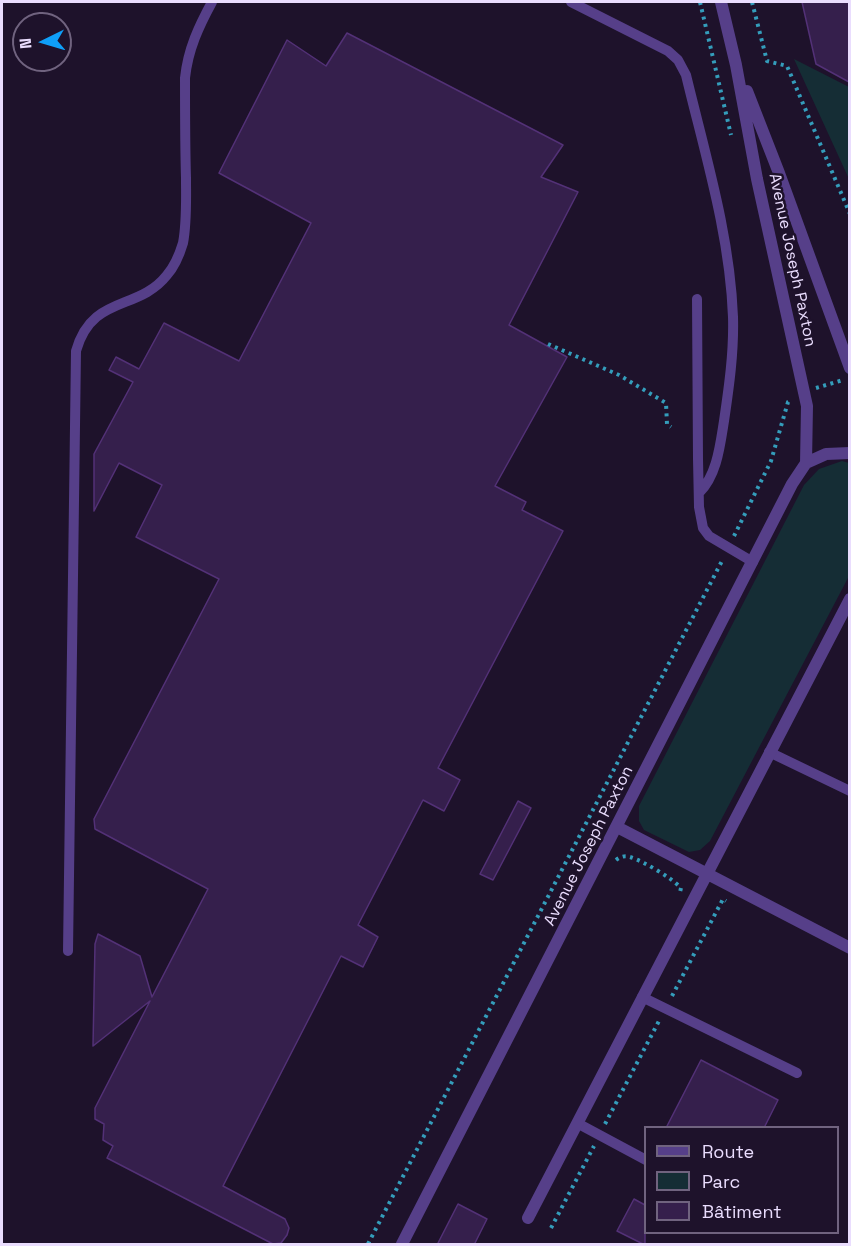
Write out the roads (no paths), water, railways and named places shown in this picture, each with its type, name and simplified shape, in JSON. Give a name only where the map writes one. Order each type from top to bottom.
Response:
[{"type":"street","name":"Avenue Joseph Paxton","points":[[402,1245],[792,484],[806,463],[807,406],[721,2]]},
{"type":"street","name":"Avenue Joseph Paxton","points":[[736,65],[779,173],[849,368]]},
{"type":"street","points":[[806,463],[826,454],[849,453]]},
{"type":"street","points":[[528,1218],[849,599]]},
{"type":"street","points":[[617,826],[849,948]]},
{"type":"lane","points":[[68,951],[76,351],[79,339],[96,316],[109,307],[155,287],[167,275],[180,250],[186,217],[185,78],[187,60],[191,45],[212,2]]},
{"type":"lane","points":[[571,2],[668,51],[678,60],[686,75],[724,234],[733,318],[732,362],[720,442],[708,484],[699,493]]},
{"type":"lane","points":[[697,299],[699,493],[703,528],[709,536],[753,562]]},
{"type":"lane","points":[[770,752],[849,790]]},
{"type":"lane","points":[[642,997],[796,1073]]},
{"type":"lane","points":[[577,1123],[644,1159]]}]
